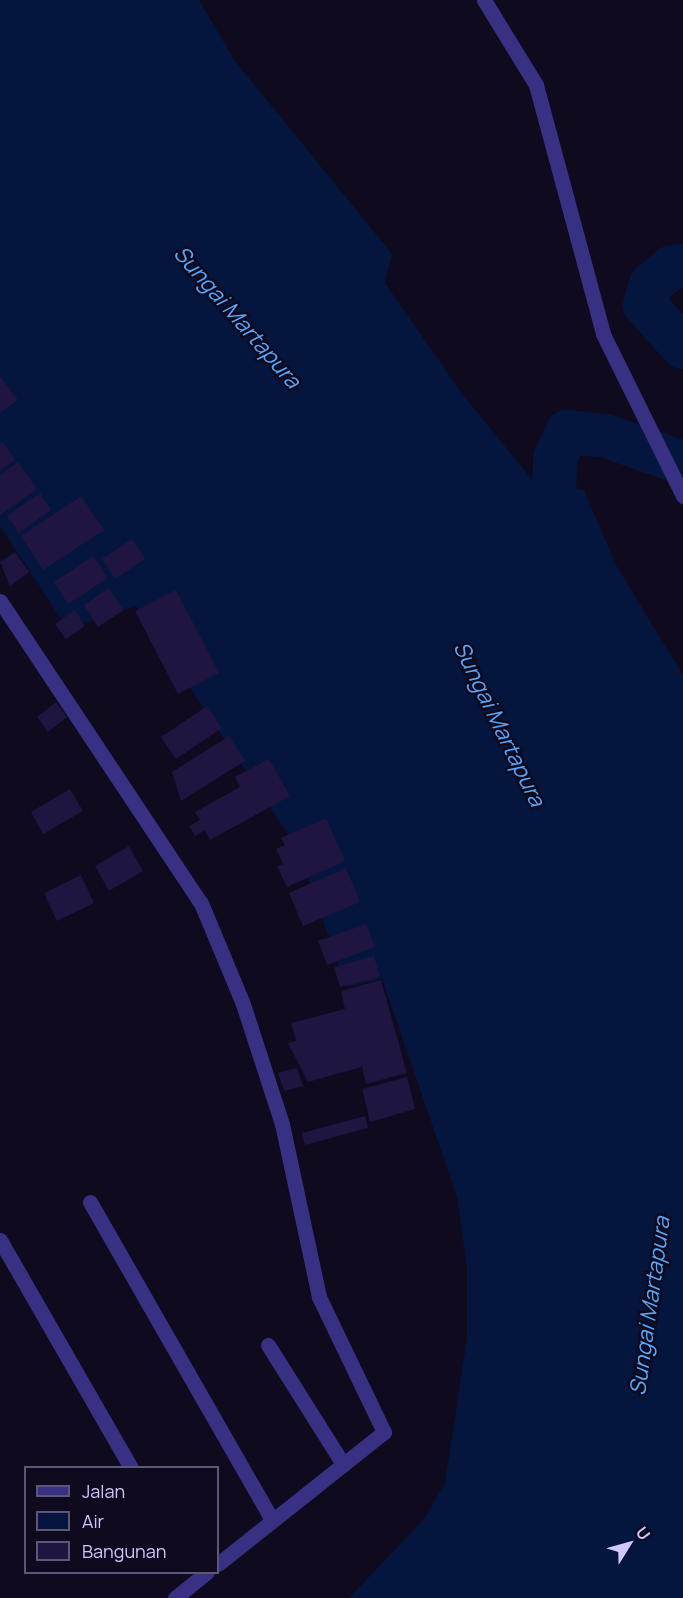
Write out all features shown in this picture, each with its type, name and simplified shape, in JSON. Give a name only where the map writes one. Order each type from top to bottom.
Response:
[{"type":"street","points":[[484,0],[546,111],[600,326],[650,423],[683,496]]},
{"type":"street","points":[[0,601],[201,903],[243,1004],[282,1124],[319,1297],[384,1432],[219,1563]]},
{"type":"street","points":[[90,1202],[272,1520]]},
{"type":"street","points":[[0,1240],[131,1466]]},
{"type":"street","points":[[268,1345],[343,1464]]},
{"type":"street","points":[[175,1598],[199,1575]]},
{"type":"water","name":"Sungai Martapura","points":[[0,0],[199,0],[235,61],[392,254],[385,283],[463,395],[535,483],[584,490],[616,565],[683,675],[683,1598],[349,1598],[424,1519],[445,1483],[467,1338],[467,1269],[457,1197],[382,979],[347,987],[296,846],[135,606],[67,628],[0,526]]},
{"type":"building","points":[[0,376],[18,400],[0,413]]},
{"type":"building","points":[[3,442],[15,460],[0,470],[0,444]]},
{"type":"building","points":[[18,462],[37,489],[0,515],[0,475]]},
{"type":"building","points":[[40,493],[51,510],[19,533],[7,516]]},
{"type":"building","points":[[81,496],[104,530],[43,570],[21,536]]},
{"type":"building","points":[[132,539],[145,559],[115,579],[102,559]]},
{"type":"building","points":[[15,552],[29,572],[10,586],[0,562]]},
{"type":"building","points":[[93,556],[108,578],[68,604],[54,582]]},
{"type":"building","points":[[109,588],[124,610],[98,627],[84,605]]},
{"type":"building","points":[[176,590],[219,673],[178,694],[135,611]]},
{"type":"building","points":[[75,610],[85,626],[66,639],[55,624]]},
{"type":"building","points":[[56,702],[67,717],[48,732],[37,717]]},
{"type":"building","points":[[207,706],[222,728],[176,759],[161,737]]},
{"type":"building","points":[[229,736],[245,761],[181,801],[172,772]]},
{"type":"building","points":[[269,759],[290,796],[210,840],[205,830],[195,836],[189,826],[200,820],[195,812],[240,787],[235,777]]},
{"type":"building","points":[[70,789],[83,811],[43,834],[31,812]]},
{"type":"building","points":[[326,818],[345,861],[287,887],[277,866],[283,864],[276,849],[285,845],[281,838]]},
{"type":"building","points":[[129,846],[143,871],[109,891],[95,866]]},
{"type":"building","points":[[346,868],[360,902],[303,926],[289,893]]},
{"type":"building","points":[[81,875],[94,903],[57,921],[44,893]]},
{"type":"building","points":[[366,924],[375,947],[327,965],[318,941]]},
{"type":"building","points":[[374,956],[380,977],[340,987],[334,967]]},
{"type":"building","points":[[381,980],[407,1073],[366,1084],[362,1067],[308,1082],[288,1043],[296,1041],[291,1023],[345,1009],[341,991]]},
{"type":"building","points":[[297,1068],[303,1086],[284,1091],[278,1073]]},
{"type":"building","points":[[407,1077],[415,1109],[370,1122],[362,1089]]},
{"type":"building","points":[[365,1116],[368,1128],[305,1145],[302,1133]]},
{"type":"waterway","points":[[683,266],[672,267],[651,284],[645,305],[683,347]]},
{"type":"waterway","points":[[525,530],[554,505],[555,458],[567,432],[606,436],[683,463]]}]
